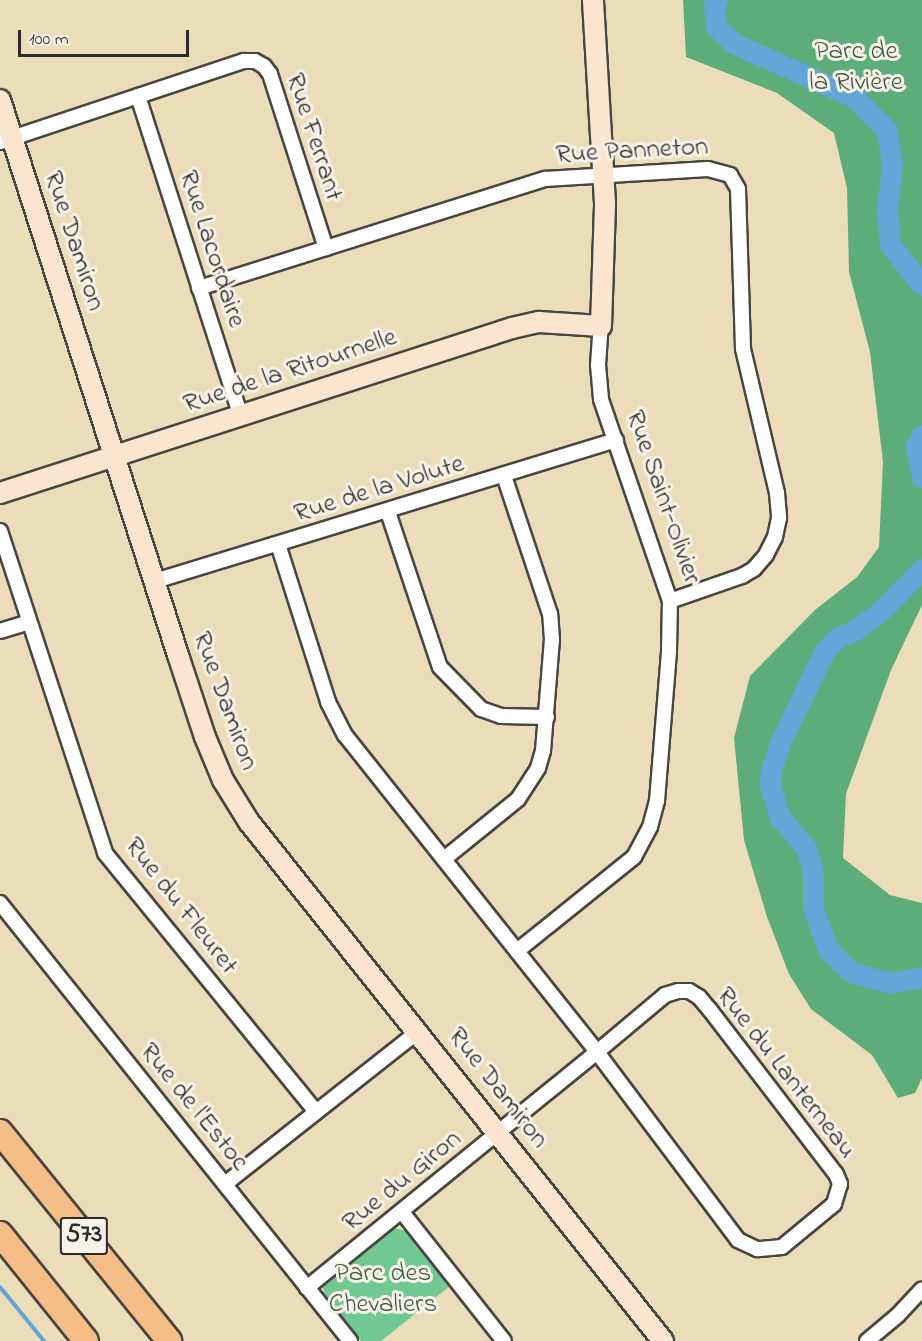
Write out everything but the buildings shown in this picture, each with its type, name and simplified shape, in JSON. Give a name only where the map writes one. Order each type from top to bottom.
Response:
[{"type":"highway","name":"573","points":[[0,1132],[169,1341]]},
{"type":"highway","name":"573","points":[[0,1234],[86,1341]]},
{"type":"street","name":"Rue Saint-Olivier","points":[[517,951],[620,870],[640,848],[650,827],[658,789],[669,651],[670,601],[601,399],[598,365],[605,252],[604,175],[593,0]]},
{"type":"street","name":"Rue Ferrant","points":[[6,140],[244,61],[255,61],[264,66],[270,74],[326,248]]},
{"type":"street","name":"Rue Lacordaire","points":[[138,96],[241,416]]},
{"type":"street","name":"Rue Damiron","points":[[0,100],[6,140],[115,456],[205,738],[223,780],[249,822],[419,1031],[663,1341]]},
{"type":"street","name":"Rue Panneton","points":[[199,288],[545,179],[721,170],[736,181],[738,189],[743,349],[777,493],[779,518],[775,537],[766,555],[754,569],[742,576],[670,601]]},
{"type":"street","name":"Rue de la Ritournelle","points":[[0,493],[512,328],[539,322],[601,326]]},
{"type":"street","name":"Rue de la Volute","points":[[155,581],[388,512],[616,440]]},
{"type":"street","points":[[444,859],[518,799],[538,768],[543,751],[552,640],[550,614],[504,476]]},
{"type":"street","points":[[388,512],[440,667],[481,709],[501,716],[547,717]]},
{"type":"street","name":"Rue du Fleuret","points":[[0,531],[105,853],[316,1112]]},
{"type":"street","name":"Rue du Lanterneau","points":[[278,544],[328,702],[345,735],[597,1052],[738,1240],[757,1249],[782,1247],[834,1203],[840,1184],[836,1174],[699,998],[689,991],[678,991],[665,995],[597,1052],[499,1132]]},
{"type":"street","points":[[0,631],[29,622]]},
{"type":"street","name":"Rue de l'Estoc","points":[[0,903],[350,1341]]},
{"type":"street","points":[[225,1184],[419,1031]]},
{"type":"street","name":"Rue du Giron","points":[[307,1288],[499,1132]]},
{"type":"street","points":[[402,1212],[504,1341]]},
{"type":"street","points":[[867,1341],[898,1315],[922,1289]]},
{"type":"green space","name":"Parc de la Rivière","points":[[683,0],[922,0],[922,605],[891,670],[846,794],[843,858],[890,895],[922,903],[922,1078],[915,1093],[898,1098],[872,1055],[811,1009],[789,974],[767,917],[744,840],[734,738],[750,676],[815,610],[857,577],[879,547],[883,462],[870,352],[849,272],[847,188],[834,133],[777,93],[686,57]]},
{"type":"green space","name":"Parc des Chevaliers","points":[[394,1228],[406,1231],[450,1286],[381,1341],[361,1341],[325,1297],[323,1287]]},
{"type":"waterway","points":[[717,0],[714,5],[716,26],[733,43],[854,97],[887,130],[892,165],[887,209],[890,245],[922,285]]},
{"type":"waterway","points":[[922,435],[916,446],[922,477]]},
{"type":"waterway","points":[[922,569],[881,611],[855,630],[836,639],[825,650],[780,743],[771,770],[770,785],[780,817],[806,848],[813,871],[813,908],[828,949],[851,972],[889,983],[922,977]]},
{"type":"waterway","points":[[0,1287],[44,1341]]}]
